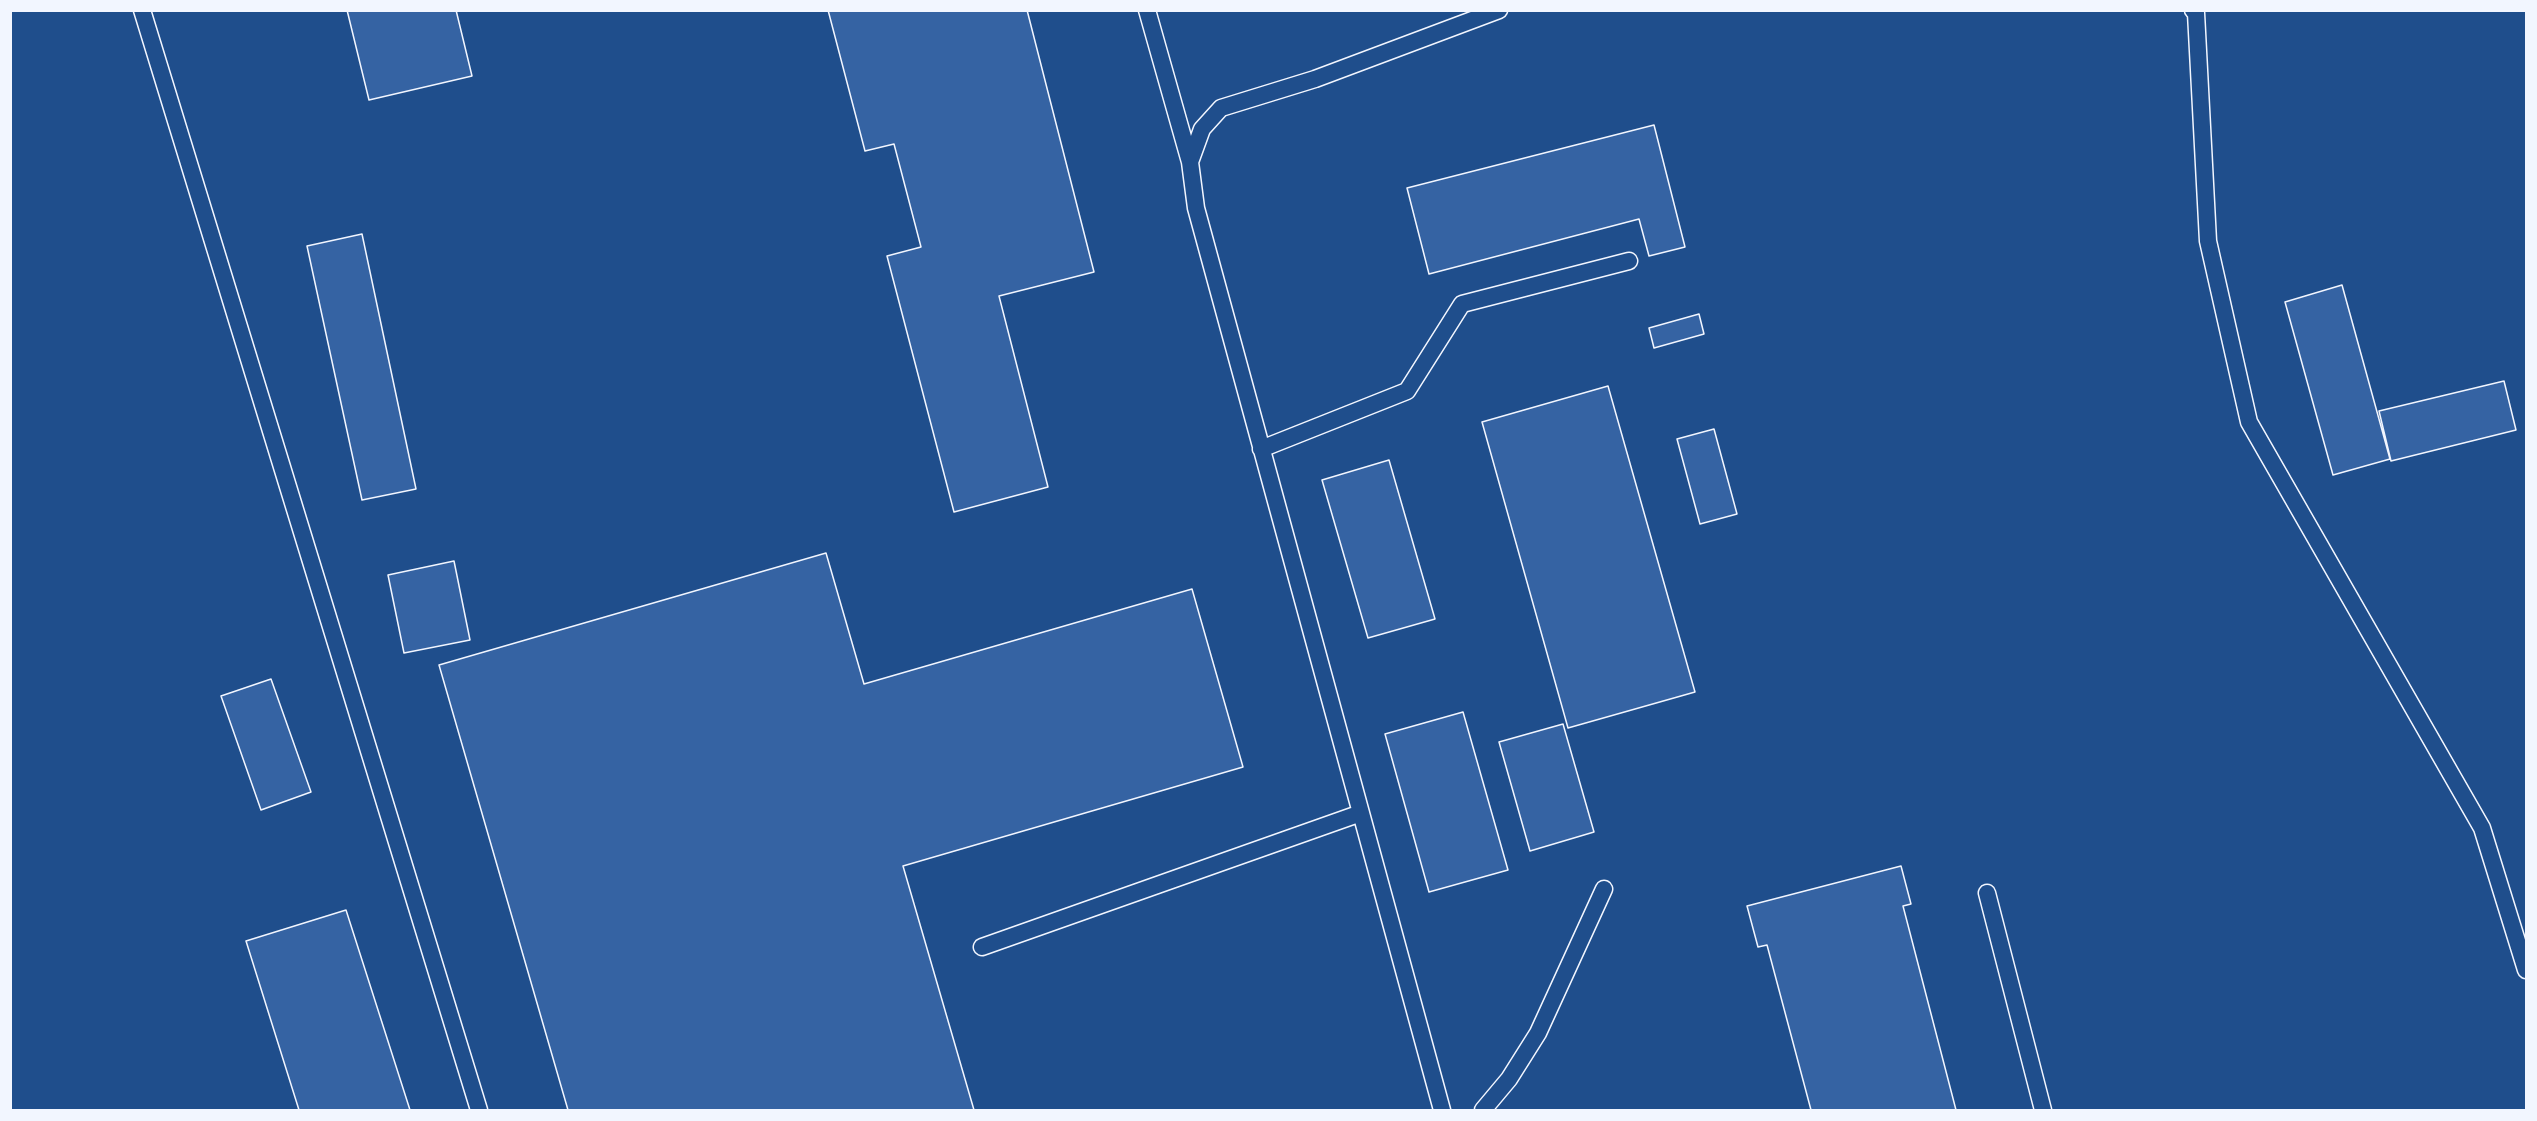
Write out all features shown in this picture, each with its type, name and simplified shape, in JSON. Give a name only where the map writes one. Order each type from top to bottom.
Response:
[{"type":"lane","points":[[142,10],[479,1110]]},
{"type":"lane","points":[[1147,10],[1191,162],[1196,208],[1442,1110]]},
{"type":"lane","points":[[1191,162],[1202,129],[1221,108],[1315,79],[1499,10]]},
{"type":"lane","points":[[2195,11],[2208,241],[2249,422],[2482,828],[2526,970]]},
{"type":"lane","points":[[1262,449],[1407,391],[1461,304],[1629,261]]},
{"type":"lane","points":[[982,947],[1361,813]]},
{"type":"lane","points":[[1483,1110],[1509,1079],[1538,1033],[1604,889]]},
{"type":"lane","points":[[1987,893],[2043,1110]]},
{"type":"building","points":[[347,10],[456,10],[472,76],[369,100]]},
{"type":"building","points":[[828,10],[1027,10],[1094,272],[999,296],[1048,487],[954,512],[887,256],[921,247],[894,144],[865,151]]},
{"type":"building","points":[[1654,125],[1685,247],[1649,256],[1639,219],[1429,274],[1407,188]]},
{"type":"building","points":[[362,234],[416,489],[362,500],[307,246]]},
{"type":"building","points":[[2342,285],[2390,459],[2333,475],[2285,302]]},
{"type":"building","points":[[1699,314],[1704,334],[1654,348],[1649,328]]},
{"type":"building","points":[[2504,381],[2516,430],[2391,461],[2379,411]]},
{"type":"building","points":[[1608,386],[1695,692],[1568,728],[1482,422]]},
{"type":"building","points":[[1714,429],[1737,514],[1700,524],[1677,439]]},
{"type":"building","points":[[1389,460],[1435,619],[1368,638],[1322,480]]},
{"type":"building","points":[[826,553],[864,684],[1192,589],[1243,767],[903,866],[974,1110],[568,1110],[439,665]]},
{"type":"building","points":[[454,561],[470,640],[404,653],[388,575]]},
{"type":"building","points":[[271,679],[311,792],[261,810],[221,696]]},
{"type":"building","points":[[1463,712],[1508,870],[1429,892],[1385,734]]},
{"type":"building","points":[[1563,724],[1594,832],[1530,851],[1499,742]]},
{"type":"building","points":[[1901,866],[1911,904],[1903,906],[1956,1110],[1811,1110],[1767,945],[1758,947],[1747,906]]},
{"type":"building","points":[[346,910],[410,1110],[299,1110],[246,941]]}]
